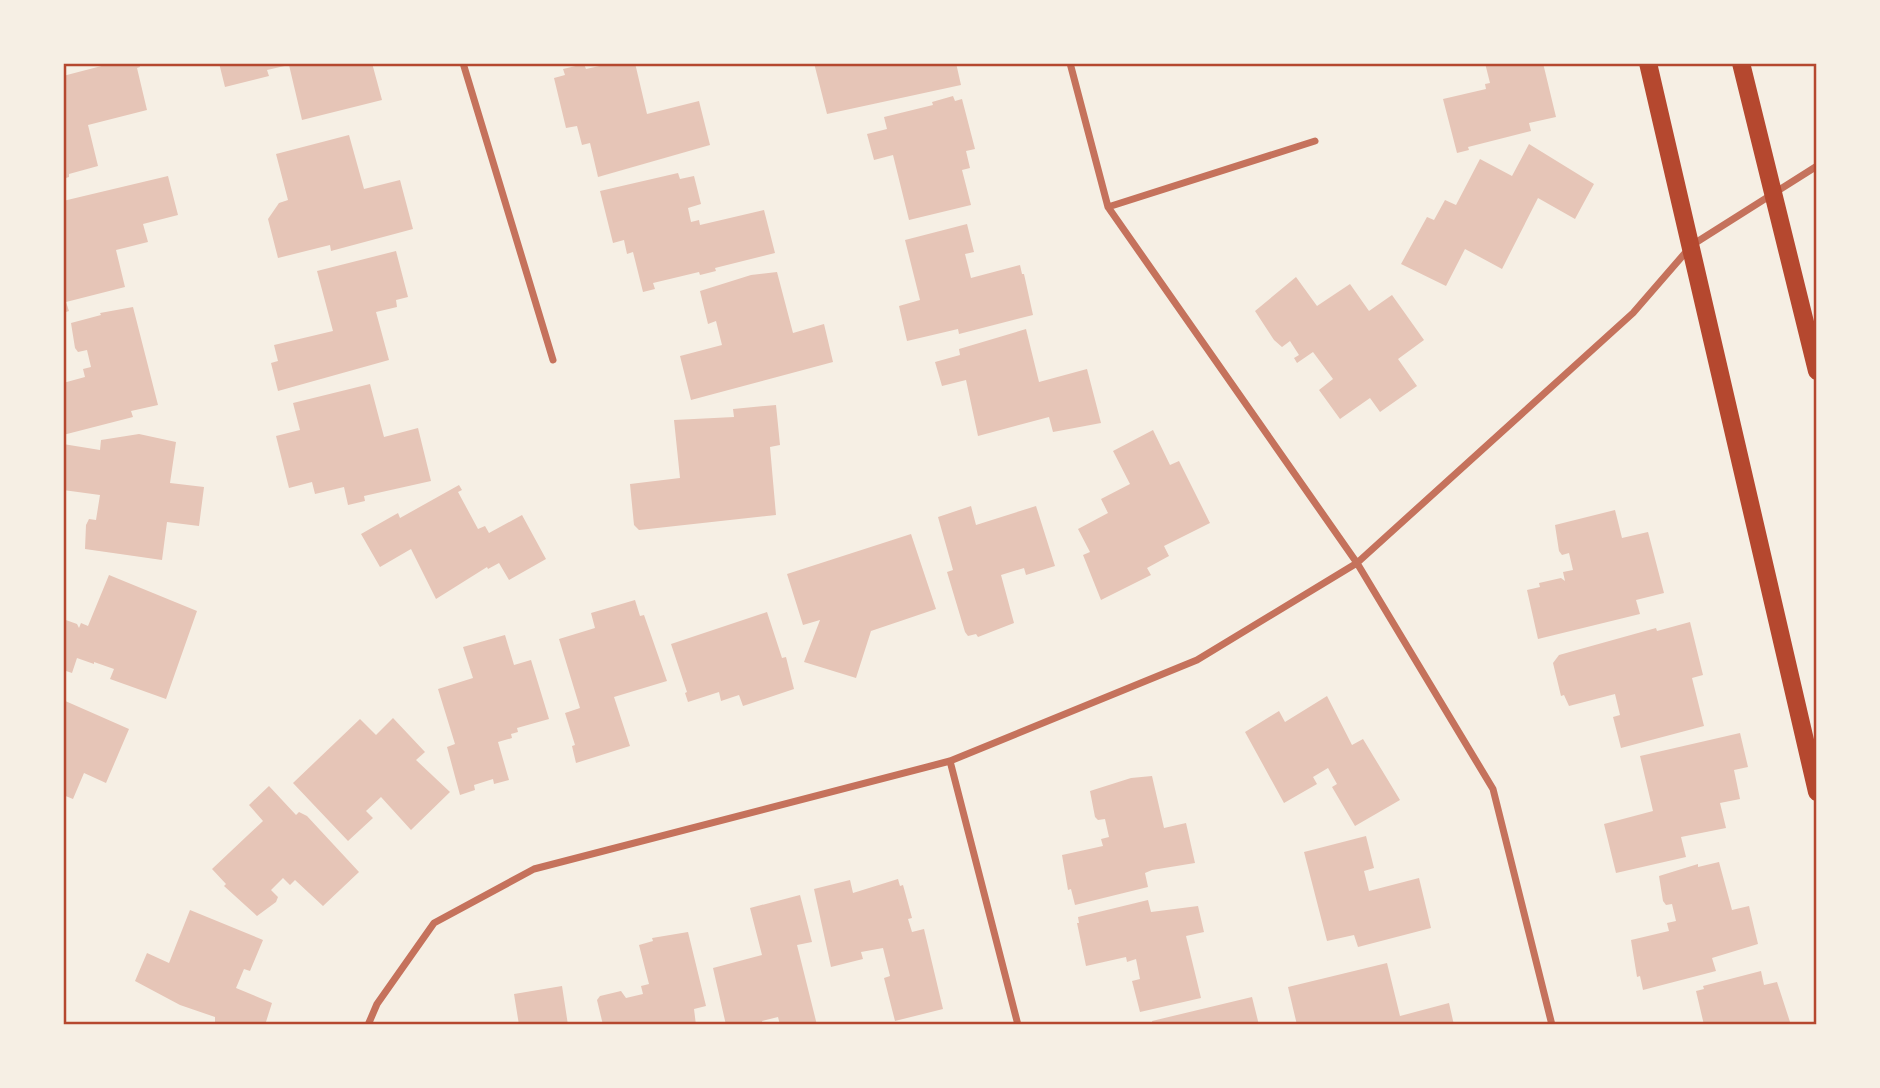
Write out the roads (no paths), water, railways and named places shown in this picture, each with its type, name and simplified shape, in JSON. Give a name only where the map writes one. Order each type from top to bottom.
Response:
[{"type":"main road","points":[[1648,63],[1817,792]]},
{"type":"main road","points":[[1741,63],[1817,371]]},
{"type":"street","points":[[463,63],[552,360]]},
{"type":"street","points":[[1070,63],[1108,207],[1357,563],[1493,789],[1552,1025]]},
{"type":"street","points":[[1108,207],[1315,141]]},
{"type":"street","points":[[368,1025],[377,1004],[435,923],[534,869],[950,761],[1197,660],[1357,563],[1633,313],[1692,245],[1817,166]]},
{"type":"street","points":[[950,761],[1018,1025]]}]
